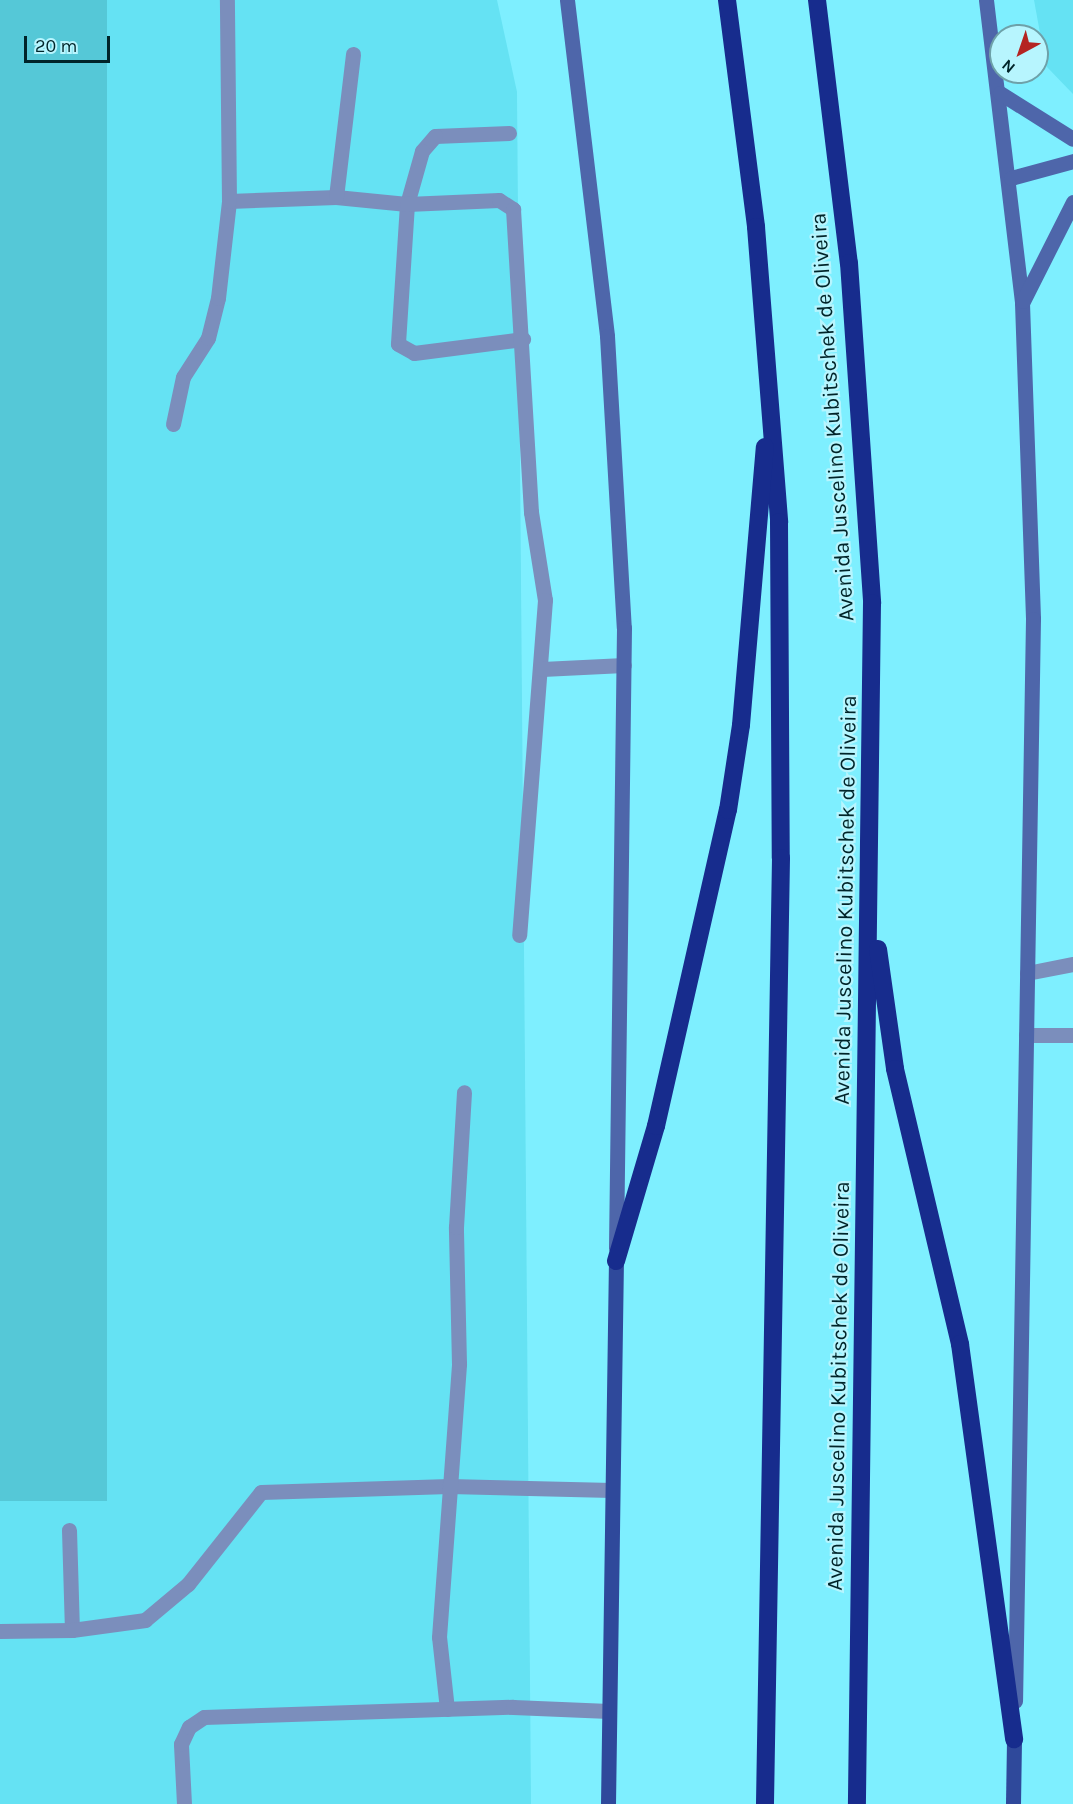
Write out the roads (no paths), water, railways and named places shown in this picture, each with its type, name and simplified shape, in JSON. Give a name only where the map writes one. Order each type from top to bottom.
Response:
[{"type":"highway","points":[[727,0],[770,382],[779,522],[781,847],[765,1804]]},
{"type":"highway","name":"Avenida Juscelino Kubitschek de Oliveira","points":[[816,0],[849,263],[864,452],[872,603],[857,1804]]},
{"type":"highway","points":[[616,1261],[661,1103],[728,810],[741,725],[770,382]]},
{"type":"highway","points":[[870,893],[895,1069],[960,1344],[1014,1739]]},
{"type":"main road","points":[[567,0],[607,336],[624,665],[608,1804]]},
{"type":"main road","points":[[986,0],[1011,178],[1022,303],[1033,619],[1013,1804]]},
{"type":"main road","points":[[1000,93],[1073,139]]},
{"type":"main road","points":[[1011,178],[1073,161]]},
{"type":"main road","points":[[1022,303],[1073,202]]},
{"type":"lane","points":[[173,424],[183,377],[210,328],[229,201],[227,0]]},
{"type":"lane","points":[[336,197],[352,54]]},
{"type":"lane","points":[[509,133],[435,136],[422,151],[407,204],[398,344],[414,353],[524,339]]},
{"type":"lane","points":[[229,201],[336,197],[407,204],[499,200],[513,209],[524,339],[531,512],[545,600],[542,669],[519,935]]},
{"type":"lane","points":[[542,669],[624,665]]},
{"type":"lane","points":[[1027,973],[1073,964]]},
{"type":"lane","points":[[1026,1035],[1073,1035]]},
{"type":"lane","points":[[447,1708],[439,1637],[459,1364],[456,1227],[464,1092]]},
{"type":"lane","points":[[0,1631],[72,1630],[145,1620],[188,1584],[261,1492],[449,1486],[612,1490]]},
{"type":"lane","points":[[69,1530],[72,1630]]},
{"type":"lane","points":[[184,1804],[181,1744],[189,1727],[204,1717],[447,1708],[609,1711]]}]
